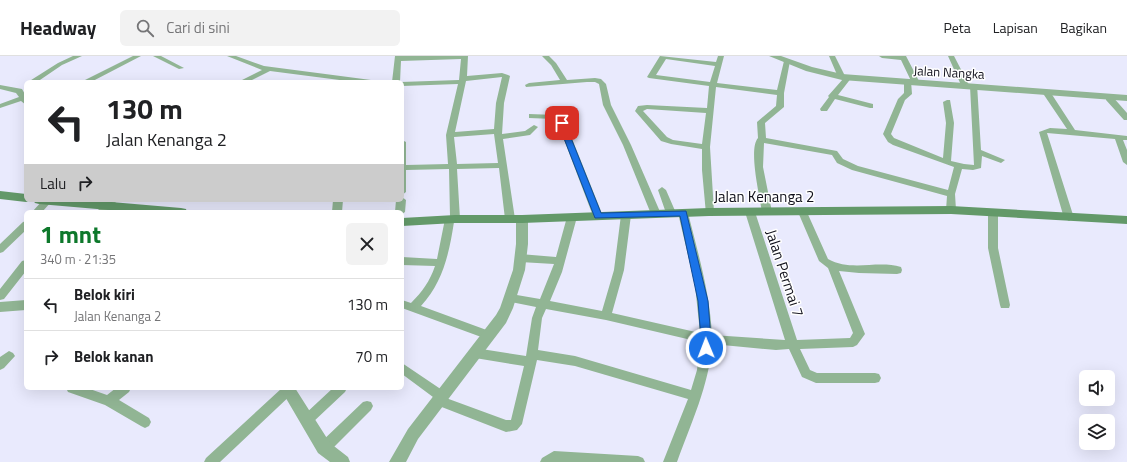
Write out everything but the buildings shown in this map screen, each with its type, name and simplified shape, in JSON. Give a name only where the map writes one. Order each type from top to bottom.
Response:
[{"type":"main road","points":[[0,195],[24,198]]},
{"type":"main road","points":[[64,202],[156,210]]},
{"type":"main road","name":"Jalan Kenanga 2","points":[[404,222],[452,219],[516,219],[709,212],[951,210],[1069,218],[1127,220]]},
{"type":"street","points":[[65,56],[76,57]]},
{"type":"street","points":[[89,80],[138,56]]},
{"type":"street","points":[[157,56],[180,68]]},
{"type":"street","points":[[230,56],[249,64],[270,69],[355,80]]},
{"type":"street","points":[[396,80],[398,58],[464,56],[462,80],[450,135],[454,167],[452,219],[441,263],[433,284],[413,308]]},
{"type":"street","points":[[545,56],[554,64],[565,82]]},
{"type":"street","name":"Jalan Nangka","points":[[773,56],[809,69],[845,77],[1109,98],[1127,98]]},
{"type":"street","points":[[824,109],[845,77],[832,56]]},
{"type":"street","points":[[882,56],[904,57],[912,83],[908,94],[902,99],[887,134],[888,138],[896,143],[958,166],[977,168],[978,152],[969,86],[950,56]]},
{"type":"street","points":[[35,80],[60,64],[76,57]]},
{"type":"street","points":[[709,212],[706,147],[713,85],[719,60],[664,57],[651,77],[713,85],[780,93]]},
{"type":"street","points":[[767,212],[759,164],[759,146],[760,140],[762,140],[760,122],[773,114],[780,107],[780,93],[787,61]]},
{"type":"street","points":[[246,80],[270,69]]},
{"type":"street","points":[[397,462],[413,434],[439,398],[501,319],[511,298],[524,234],[516,219],[499,134],[500,103],[506,76],[502,75],[462,80],[404,84]]},
{"type":"street","points":[[529,85],[595,80],[601,82],[606,95],[605,101],[615,118],[656,214]]},
{"type":"street","points":[[2,88],[19,91],[24,87]]},
{"type":"street","points":[[19,91],[24,99]]},
{"type":"street","points":[[1046,92],[1073,133]]},
{"type":"street","points":[[832,96],[870,106]]},
{"type":"street","points":[[1109,98],[1127,118]]},
{"type":"street","points":[[0,106],[24,101]]},
{"type":"street","points":[[947,102],[950,123],[947,162]]},
{"type":"street","points":[[706,147],[671,142],[664,139],[639,111],[641,108],[647,107],[710,111]]},
{"type":"street","points":[[532,116],[556,117],[562,123],[598,216]]},
{"type":"street","points":[[450,135],[527,133],[534,127]]},
{"type":"street","points":[[1069,218],[1043,134],[1046,130],[1127,138]]},
{"type":"street","points":[[1118,136],[1127,162]]},
{"type":"street","points":[[762,140],[834,153],[844,164],[951,194]]},
{"type":"street","points":[[978,152],[1001,160]]},
{"type":"street","points":[[404,168],[504,165]]},
{"type":"street","points":[[951,210],[951,194],[958,166]]},
{"type":"street","points":[[662,190],[677,213],[703,301],[706,339],[705,358],[695,396],[670,462]]},
{"type":"street","name":"Jalan Permai 7","points":[[750,212],[792,343],[806,373],[816,378],[875,378]]},
{"type":"street","points":[[803,212],[824,261],[832,266],[838,268],[897,270]]},
{"type":"street","points":[[994,213],[993,248],[1005,305]]},
{"type":"street","points":[[606,316],[619,270],[626,215]]},
{"type":"street","points":[[404,370],[439,398],[506,426],[513,426],[516,424],[519,417],[531,358],[536,324],[560,261],[572,217]]},
{"type":"street","points":[[0,250],[24,226]]},
{"type":"street","points":[[520,258],[560,261]]},
{"type":"street","points":[[404,261],[441,263]]},
{"type":"street","points":[[0,296],[24,266]]},
{"type":"street","points":[[511,298],[606,316],[706,339],[754,344],[853,342],[859,334],[832,266]]},
{"type":"street","points":[[0,307],[24,305]]},
{"type":"street","points":[[404,305],[488,335]]},
{"type":"street","points":[[475,353],[575,361],[695,396]]},
{"type":"street","points":[[0,365],[9,356]]},
{"type":"street","points":[[78,390],[109,401],[145,422]]},
{"type":"street","points":[[109,401],[123,390]]},
{"type":"street","points":[[212,462],[286,390]]},
{"type":"street","points":[[289,390],[324,448],[342,462]]},
{"type":"street","points":[[308,419],[339,390]]},
{"type":"street","points":[[324,448],[368,406]]},
{"type":"street","points":[[547,462],[554,457],[592,461],[638,462]]},
{"type":"route","points":[[562,123],[598,216],[683,213],[703,301],[706,348]]}]
